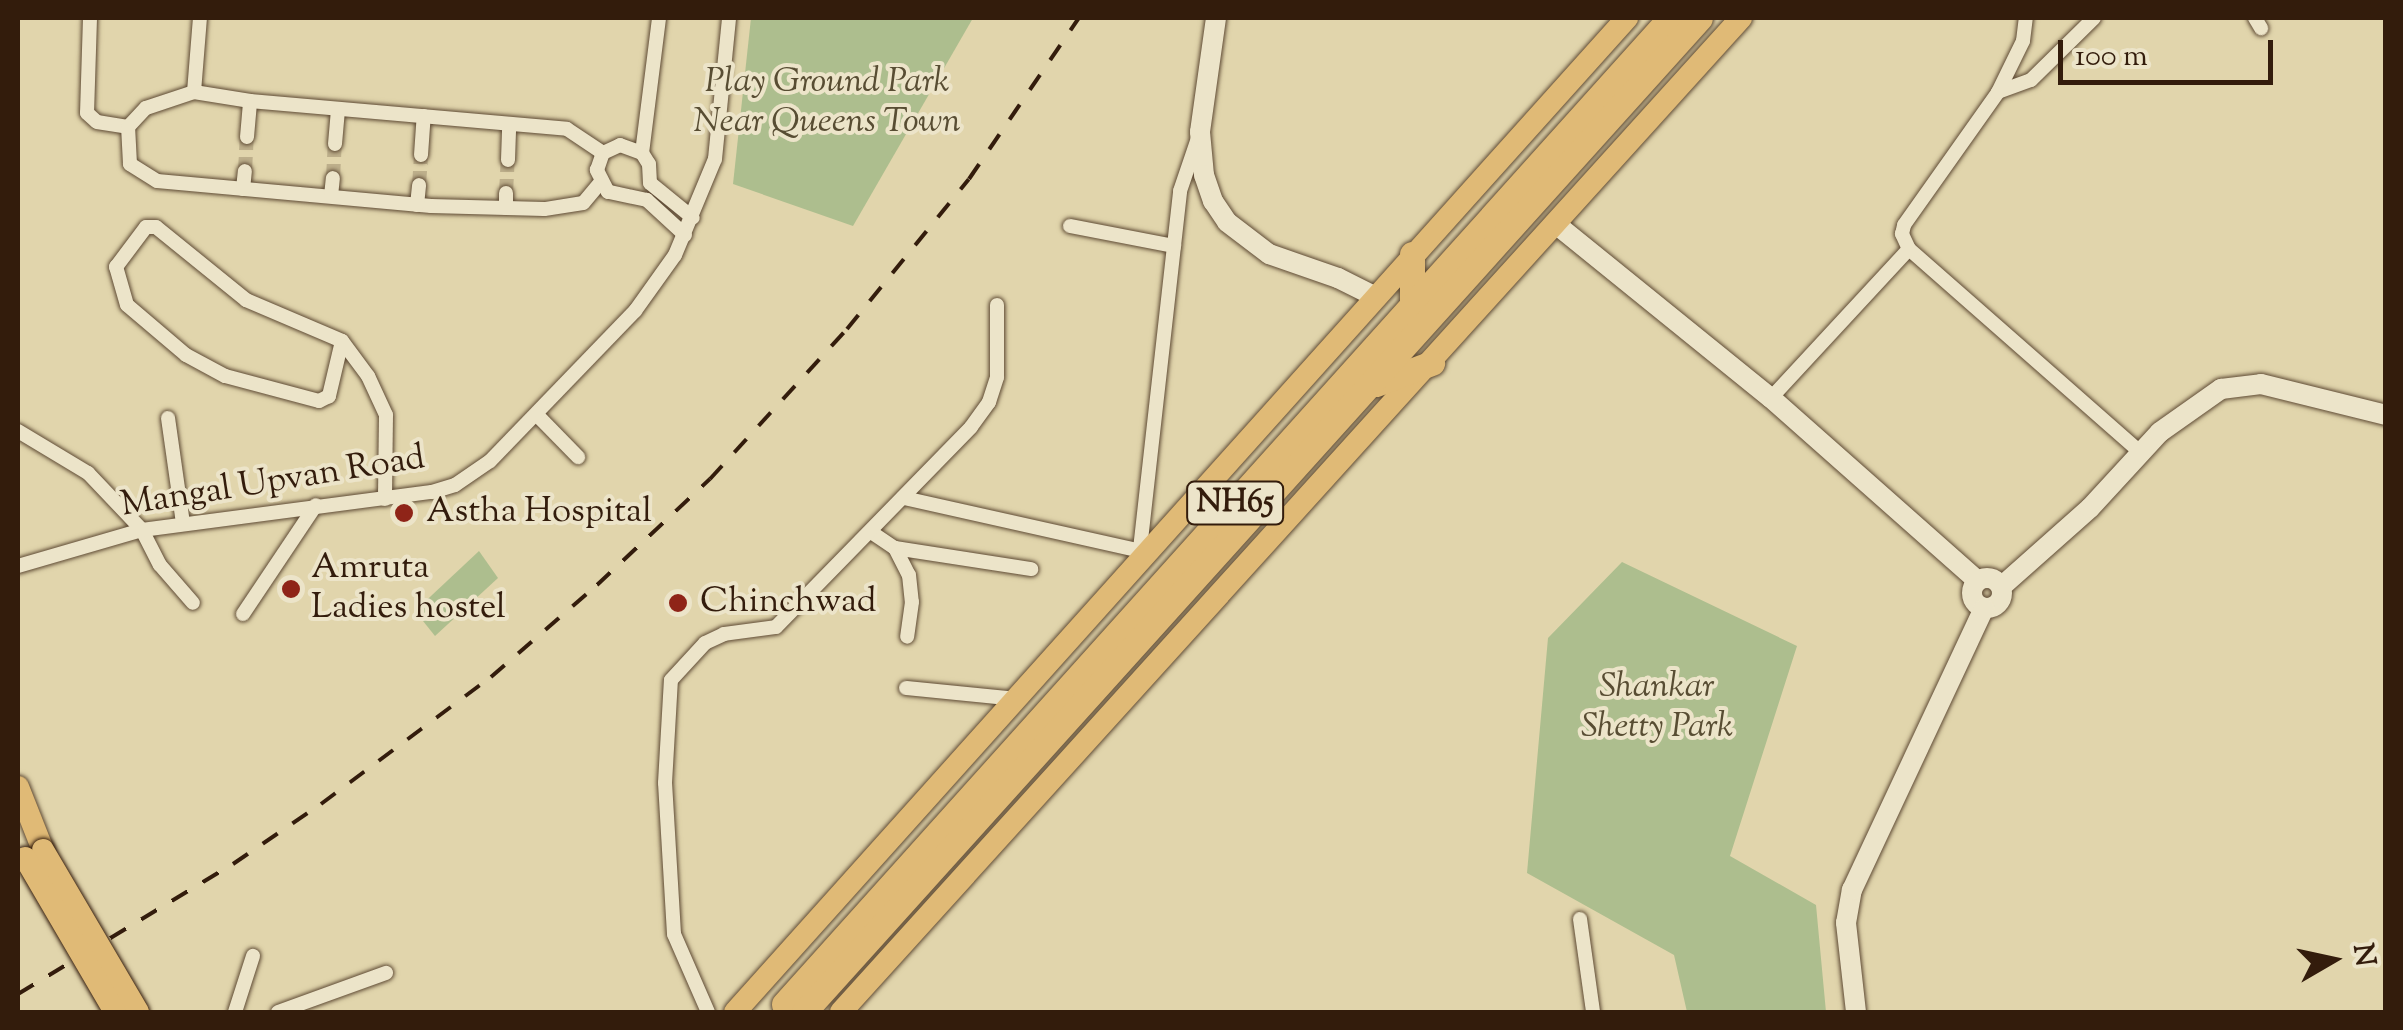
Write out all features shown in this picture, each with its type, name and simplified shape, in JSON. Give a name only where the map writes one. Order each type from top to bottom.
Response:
[{"type":"highway","name":"NH65","points":[[794,1008],[1670,18]]},
{"type":"highway","name":"NH65","points":[[794,1008],[1368,387],[1700,18]]},
{"type":"highway","points":[[1412,254],[1412,307]]},
{"type":"highway","points":[[1368,387],[1432,362]]},
{"type":"main road","points":[[735,1012],[1017,699],[1138,554],[1627,18]]},
{"type":"main road","points":[[842,1012],[1740,18]]},
{"type":"main road","points":[[18,787],[29,850],[115,1012]]},
{"type":"main road","points":[[29,850],[138,1012]]},
{"type":"street","points":[[90,18],[87,113],[97,122],[128,127]]},
{"type":"street","points":[[182,18],[200,22],[194,92]]},
{"type":"street","points":[[642,153],[659,18]]},
{"type":"street","name":"Mangal Upvan Road","points":[[18,566],[142,530],[385,499],[455,484],[490,462],[660,280],[685,234],[714,158],[728,18]]},
{"type":"street","points":[[904,498],[1138,554],[1180,191],[1200,132],[1216,18]]},
{"type":"street","points":[[2026,18],[2023,42],[1998,92],[1951,164],[1904,225],[1902,234],[1909,249],[2139,451]]},
{"type":"street","points":[[1998,92],[2031,80],[2094,18]]},
{"type":"street","points":[[600,183],[583,203],[544,210],[506,200],[417,205],[157,181],[130,164],[128,127],[146,108],[194,92],[250,101],[567,129],[604,153]]},
{"type":"street","points":[[247,136],[250,101]]},
{"type":"street","points":[[336,144],[338,109]]},
{"type":"street","points":[[421,155],[424,116]]},
{"type":"street","points":[[508,160],[509,124]]},
{"type":"street","points":[[1200,132],[1204,175],[1213,201],[1227,222],[1268,254],[1338,278],[1374,296]]},
{"type":"street","points":[[685,234],[647,200],[620,197],[600,183],[597,170],[604,153],[620,145],[642,153],[649,164],[650,183],[693,218]]},
{"type":"street","points":[[243,189],[245,172]]},
{"type":"street","points":[[332,196],[333,178]]},
{"type":"street","points":[[417,205],[418,185]]},
{"type":"street","points":[[1557,224],[1771,398],[1977,580]]},
{"type":"street","points":[[342,341],[329,396],[319,400],[225,376],[186,355],[127,305],[116,267],[146,228],[156,226],[253,304],[342,341],[368,376],[386,415],[385,499]]},
{"type":"street","points":[[1070,226],[1174,246]]},
{"type":"street","points":[[1771,398],[1909,249]]},
{"type":"street","points":[[708,1012],[674,934],[665,782],[672,680],[705,644],[724,634],[776,627],[872,532],[989,402],[997,377],[997,305]]},
{"type":"street","points":[[1856,1012],[1846,923],[1852,890],[1984,608],[1998,602],[2001,587],[2090,508],[2139,451],[2200,400],[2246,384],[2386,415]]},
{"type":"street","points":[[537,415],[578,457]]},
{"type":"street","points":[[168,418],[183,524]]},
{"type":"street","points":[[18,431],[88,474],[142,530],[160,564],[194,603]]},
{"type":"street","points":[[242,614],[316,505]]},
{"type":"street","points":[[872,532],[895,548],[1031,569]]},
{"type":"street","points":[[895,548],[912,588],[907,637]]},
{"type":"street","points":[[1977,580],[1989,578],[2001,587]]},
{"type":"street","points":[[1977,580],[1972,598],[1984,608]]},
{"type":"street","points":[[906,688],[1017,699]]},
{"type":"street","points":[[1580,919],[1593,1012]]},
{"type":"street","points":[[235,1012],[252,956]]},
{"type":"street","points":[[278,1012],[386,973]]},
{"type":"green space","name":"Play Ground Park Near Queens Town","points":[[751,18],[973,18],[853,226],[733,184]]},
{"type":"green space","points":[[479,551],[498,578],[435,636],[415,611]]},
{"type":"green space","name":"Shankar Shetty Park","points":[[1622,562],[1797,646],[1730,856],[1816,905],[1826,1012],[1687,1012],[1674,955],[1527,873],[1548,638]]},
{"type":"tunnel","points":[[245,171],[247,137]]},
{"type":"tunnel","points":[[333,178],[335,144]]},
{"type":"tunnel","points":[[419,185],[421,155]]},
{"type":"tunnel","points":[[506,193],[508,160]]},
{"type":"railway","points":[[18,994],[233,864],[321,804],[491,677],[597,585],[710,479],[847,329],[969,179],[1079,18]]},
{"type":"place","name":"Astha Hospital","points":[[404,513]]},
{"type":"place","name":"Amruta Ladies hostel","points":[[291,589]]},
{"type":"place","name":"Chinchwad","points":[[678,603]]}]
